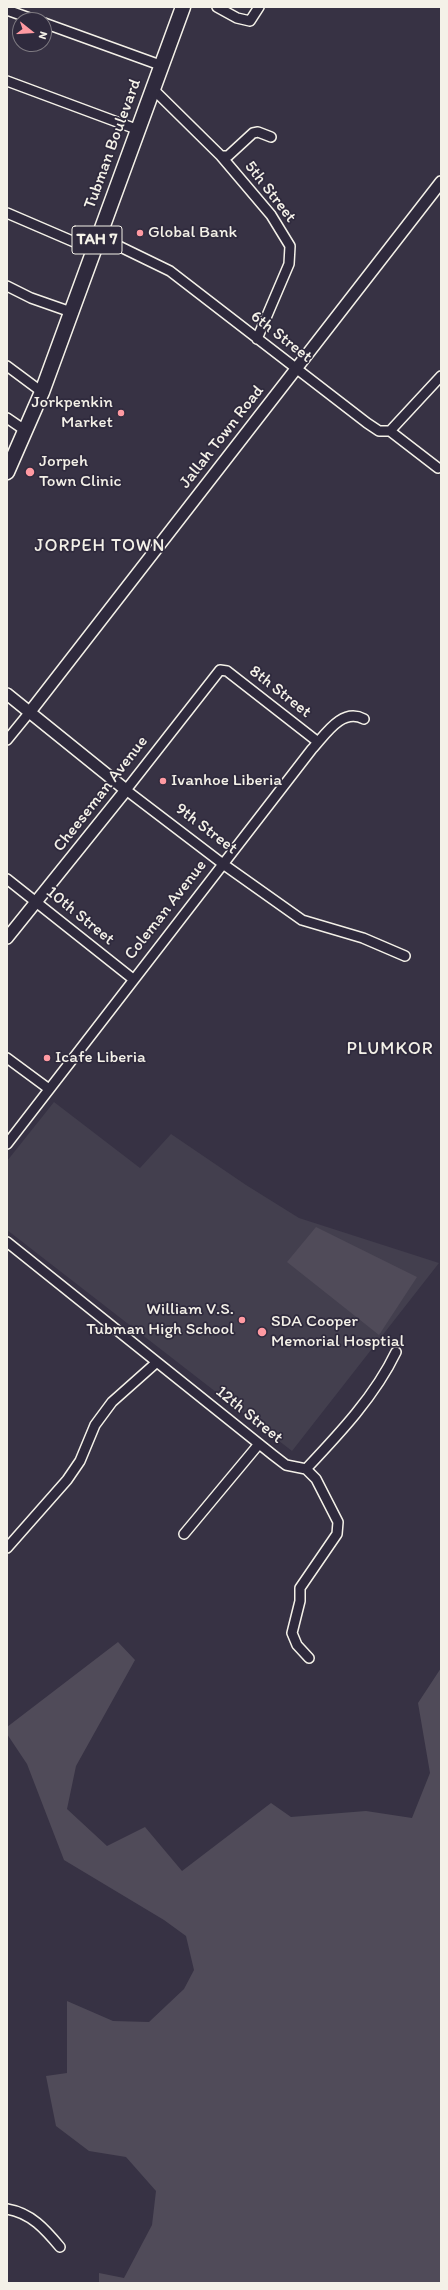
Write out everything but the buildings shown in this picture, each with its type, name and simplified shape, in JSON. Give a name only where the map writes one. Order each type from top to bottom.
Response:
[{"type":"highway","name":"Tubman Boulevard","points":[[7,472],[26,432],[42,392],[136,129],[182,7]]},
{"type":"street","points":[[217,7],[237,18],[250,21],[259,7]]},
{"type":"street","points":[[52,26],[160,65]]},
{"type":"street","points":[[7,81],[136,129]]},
{"type":"street","name":"5th Street","points":[[152,88],[221,156],[271,215],[290,246],[289,264],[257,339]]},
{"type":"street","points":[[221,156],[228,156],[253,133],[258,132],[271,137]]},
{"type":"street","name":"Jallah Town Road","points":[[29,713],[441,182]]},
{"type":"street","points":[[7,213],[93,250]]},
{"type":"street","name":"6th Street","points":[[98,236],[170,271],[296,370],[373,427],[379,431],[390,431],[438,468]]},
{"type":"street","points":[[7,286],[31,298],[71,312]]},
{"type":"street","points":[[7,366],[42,392]]},
{"type":"street","points":[[390,431],[441,376]]},
{"type":"street","points":[[7,418],[26,432]]},
{"type":"street","name":"8th Street","points":[[220,670],[227,671],[318,742]]},
{"type":"street","name":"Cheeseman Avenue","points":[[7,938],[220,670]]},
{"type":"street","name":"9th Street","points":[[7,694],[126,790],[223,864],[302,920],[363,938],[405,956]]},
{"type":"street","points":[[7,740],[29,713]]},
{"type":"street","name":"Coleman Avenue","points":[[7,1144],[133,979],[318,742],[343,718],[356,716],[364,719]]},
{"type":"street","name":"10th Street","points":[[7,879],[133,979]]},
{"type":"street","points":[[7,1058],[49,1090]]},
{"type":"street","name":"12th Street","points":[[7,1242],[259,1444],[286,1464],[306,1469]]},
{"type":"street","points":[[308,1658],[297,1645],[292,1633],[300,1601],[300,1588],[337,1534],[339,1526],[318,1482],[306,1469],[349,1422],[389,1366],[396,1352]]},
{"type":"street","points":[[7,1548],[67,1480],[80,1462],[95,1425],[112,1402],[157,1362]]},
{"type":"street","points":[[184,1534],[259,1444]]},
{"type":"street","points":[[7,2209],[19,2211],[42,2225],[60,2246]]},
{"type":"shaded area","name":"SDA Cooper Memorial Hosptial","points":[[54,1102],[140,1168],[171,1134],[246,1185],[299,1218],[439,1263],[292,1451],[7,1230],[7,1161]]},
{"type":"shaded area","points":[[316,1227],[417,1277],[379,1335],[287,1262]]},
{"type":"shaded area","points":[[118,1642],[135,1660],[76,1766],[67,1809],[107,1846],[145,1827],[182,1871],[271,1803],[291,1817],[366,1811],[412,1818],[430,1773],[418,1703],[441,1668],[441,2283],[99,2283],[99,2273],[124,2278],[152,2225],[156,2191],[126,2157],[89,2151],[56,2126],[46,2076],[67,2073],[67,2001],[113,2021],[149,2022],[184,1989],[194,1970],[186,1936],[164,1920],[64,1860],[27,1764],[7,1734],[7,1727]]},
{"type":"place","name":"Global Bank","points":[[140,233]]},
{"type":"place","name":"Jorkpenkin Market","points":[[121,413]]},
{"type":"place","name":"Jorpeh Town Clinic","points":[[30,472]]},
{"type":"place","name":"Ivanhoe Liberia","points":[[163,781]]},
{"type":"place","name":"Icafe Liberia","points":[[47,1058]]},
{"type":"place","name":"William V.S. Tubman High School","points":[[242,1320]]},
{"type":"place","name":"SDA Cooper Memorial Hosptial","points":[[262,1332]]},
{"type":"district","name":"JORPEH TOWN","points":[[100,546]]},
{"type":"district","name":"PLUMKOR","points":[[390,1049]]}]
